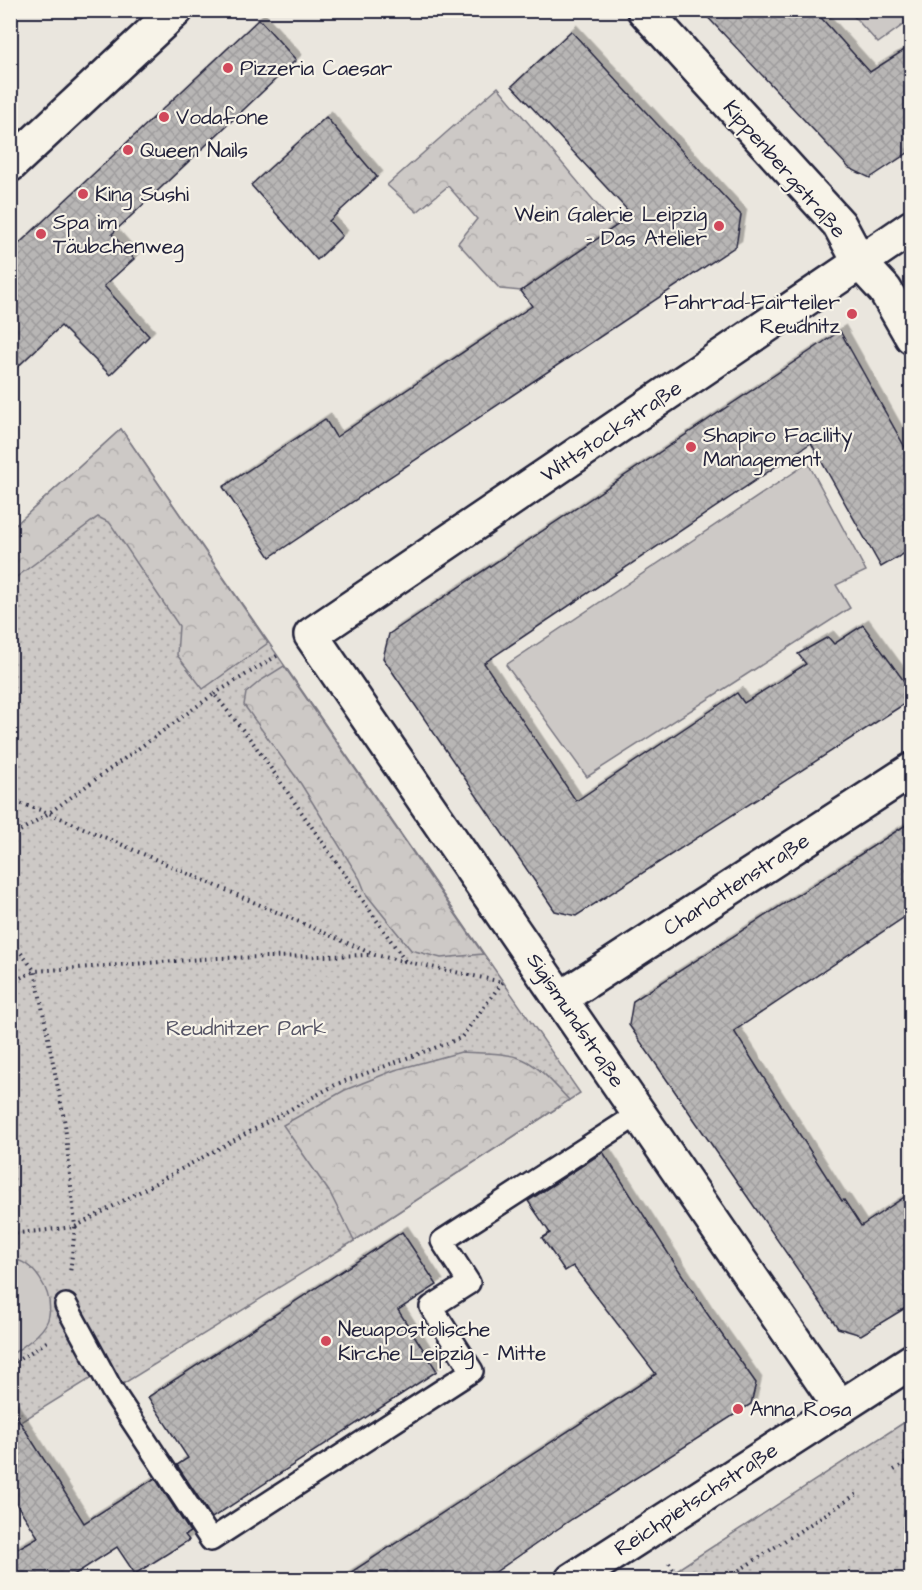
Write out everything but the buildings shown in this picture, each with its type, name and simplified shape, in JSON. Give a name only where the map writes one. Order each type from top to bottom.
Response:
[{"type":"street","points":[[10,165],[177,10]]},
{"type":"street","name":"Kippenbergstraße","points":[[644,10],[839,224],[860,263],[885,290],[912,337]]},
{"type":"street","name":"Wittstockstraße","points":[[311,635],[912,227]]},
{"type":"street","name":"Sigismundstraße","points":[[311,635],[840,1407]]},
{"type":"street","name":"Charlottenstraße","points":[[561,999],[912,770]]},
{"type":"street","name":"Reichpietschstraße","points":[[572,1580],[912,1361]]},
{"type":"lane","points":[[66,1305],[112,1390],[211,1540],[472,1371],[431,1307],[469,1283],[442,1241],[640,1113]]},
{"type":"path","points":[[10,837],[49,813],[214,694],[311,635]]},
{"type":"path","points":[[214,694],[254,744],[405,961]]},
{"type":"path","points":[[10,800],[49,813],[375,955],[502,982]]},
{"type":"path","points":[[10,939],[35,970],[66,1124],[75,1227],[66,1305],[54,1338],[10,1365]]},
{"type":"path","points":[[10,983],[35,970],[217,958],[375,955]]},
{"type":"path","points":[[10,1234],[75,1227],[337,1084],[460,1038],[502,982],[535,960]]},
{"type":"path","points":[[894,1470],[912,1459]]},
{"type":"path","points":[[724,1580],[857,1494]]},
{"type":"green space","points":[[849,11],[911,11],[911,19],[878,43]]},
{"type":"green space","points":[[498,87],[616,227],[521,291],[500,289],[458,243],[477,219],[448,186],[417,212],[387,185]]},
{"type":"green space","name":"Reudnitzer Park","points":[[121,429],[580,1093],[354,1241],[105,1395],[93,1377],[11,1428],[11,529]]},
{"type":"green space","points":[[121,429],[268,643],[203,689],[177,655],[179,626],[110,523],[98,517],[11,581],[11,529]]},
{"type":"green space","points":[[808,463],[866,571],[836,585],[850,608],[587,777],[506,665]]},
{"type":"green space","points":[[284,666],[483,954],[441,958],[411,950],[366,894],[360,879],[301,784],[244,705],[246,693]]},
{"type":"green space","points":[[461,1052],[498,1054],[522,1059],[543,1073],[569,1100],[354,1241],[330,1193],[283,1125],[345,1090],[395,1070]]},
{"type":"green space","points":[[11,1259],[27,1265],[40,1279],[48,1297],[49,1315],[44,1327],[34,1338],[11,1355]]},
{"type":"green space","points":[[911,1418],[911,1579],[663,1579],[692,1560]]},
{"type":"place","name":"Pizzeria Caesar","points":[[228,68]]},
{"type":"place","name":"Vodafone","points":[[164,117]]},
{"type":"place","name":"Queen Nails","points":[[128,150]]},
{"type":"place","name":"King Sushi","points":[[83,194]]},
{"type":"place","name":"Wein Galerie Leipzig - Das Atelier","points":[[719,226]]},
{"type":"place","name":"Spa im Täubchenweg","points":[[41,234]]},
{"type":"place","name":"Fahrrad-Fairteiler Reudnitz","points":[[852,314]]},
{"type":"place","name":"Shapiro Facility Management","points":[[691,447]]},
{"type":"place","name":"Neuapostolische Kirche Leipzig - Mitte","points":[[326,1341]]},
{"type":"place","name":"Anna Rosa","points":[[738,1409]]}]
